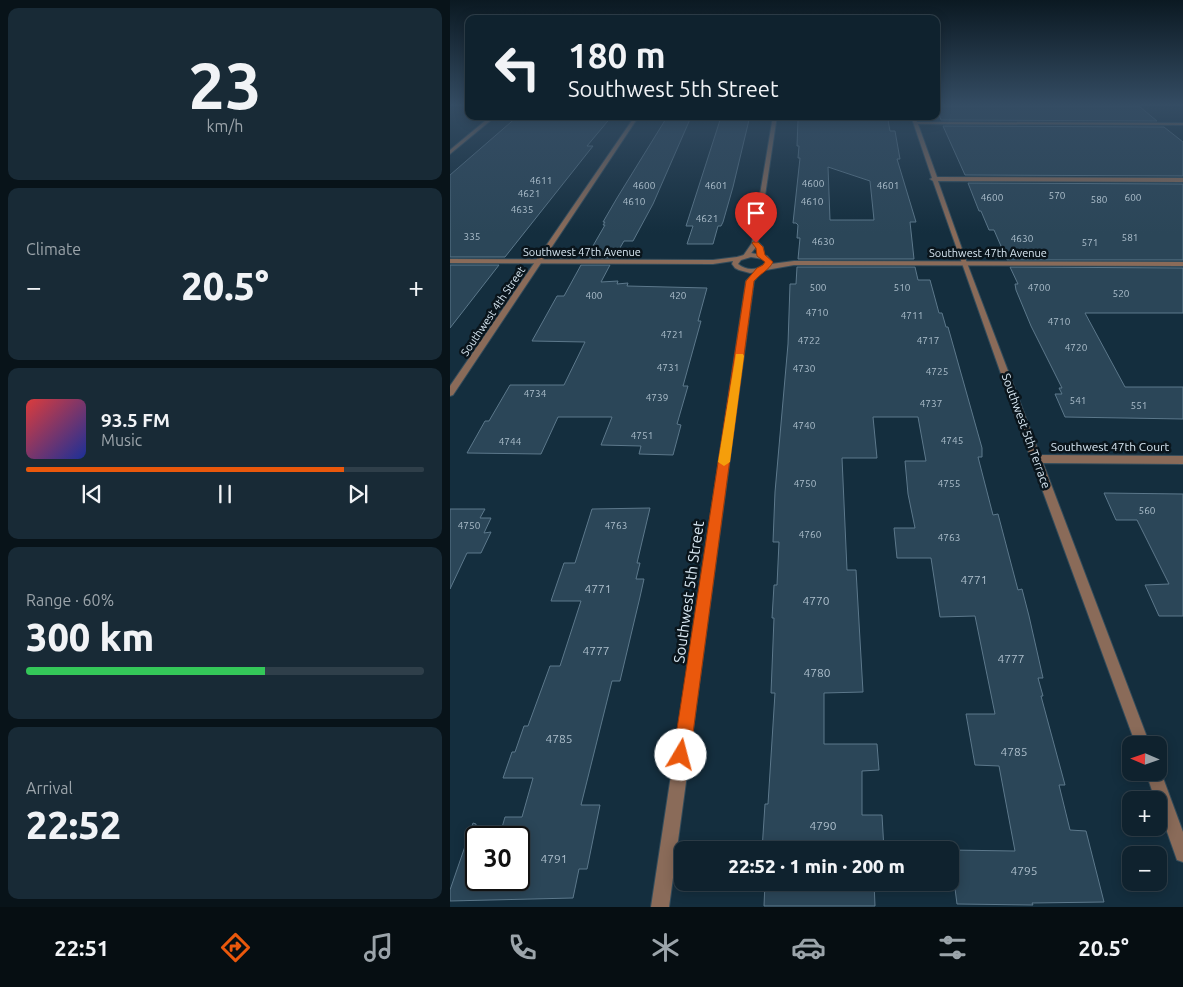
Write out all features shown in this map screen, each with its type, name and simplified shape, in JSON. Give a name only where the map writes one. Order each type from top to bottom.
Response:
[{"type":"street","name":"Southwest 4th Street","points":[[450,393],[615,148]]},
{"type":"street","points":[[746,256],[756,243],[770,148]]},
{"type":"street","name":"Southwest 5th Terrace","points":[[924,148],[1036,459],[1140,736]]},
{"type":"street","points":[[934,179],[1183,180]]},
{"type":"street","points":[[739,265],[750,281],[764,263],[760,247],[756,243]]},
{"type":"street","name":"Southwest 47th Avenue","points":[[739,265],[746,256],[764,263]]},
{"type":"street","name":"Southwest 47th Avenue","points":[[450,261],[713,262],[739,265],[764,263],[1183,264]]},
{"type":"street","name":"Southwest 5th Street","points":[[660,907],[750,281]]},
{"type":"street","name":"Southwest 47th Court","points":[[1036,459],[1183,460]]},
{"type":"street","points":[[1156,781],[1183,854]]},
{"type":"building","points":[[481,148],[591,148],[505,257],[450,257],[450,175]]},
{"type":"building","points":[[648,148],[677,148],[653,204],[633,241],[624,241],[614,258],[586,258],[605,225],[603,225],[605,222],[603,222]]},
{"type":"building","points":[[711,148],[742,148],[723,222],[721,226],[718,226],[713,244],[687,244],[693,226],[686,226]]},
{"type":"building","points":[[799,148],[898,148],[900,159],[897,159],[916,222],[910,222],[914,259],[798,259],[800,238],[797,238],[798,225],[793,223],[800,158],[798,158]],"holes":[[[828,167],[870,181],[874,220],[830,220]]]},
{"type":"building","points":[[953,148],[1183,148],[1183,176],[965,175]]},
{"type":"building","points":[[968,183],[1183,184],[1183,260],[1007,260],[994,230],[989,230],[981,211],[979,211]]},
{"type":"building","points":[[450,265],[499,265],[450,328]]},
{"type":"building","points":[[581,265],[610,265],[601,282],[618,281],[617,284],[628,283],[627,286],[707,288],[698,321],[701,321],[683,386],[688,386],[677,424],[681,425],[673,455],[639,454],[641,446],[601,445],[612,417],[558,417],[541,454],[467,453],[485,421],[489,421],[510,385],[564,385],[585,342],[532,341],[557,296],[564,296]]},
{"type":"building","points":[[797,267],[915,267],[918,280],[930,280],[939,313],[942,313],[946,327],[948,327],[982,448],[982,457],[978,457],[993,515],[998,514],[1018,590],[1022,589],[1029,616],[1043,678],[1038,678],[1043,696],[1041,696],[1065,785],[1059,785],[1070,830],[1086,831],[1104,902],[1032,903],[1033,905],[957,904],[955,891],[959,891],[959,850],[1015,851],[999,766],[975,765],[966,714],[995,714],[975,616],[940,617],[931,558],[897,558],[894,528],[915,528],[908,494],[905,461],[926,461],[918,417],[873,417],[877,458],[842,458],[847,570],[856,570],[863,692],[824,693],[824,744],[877,744],[879,770],[862,771],[862,815],[882,815],[883,841],[763,841],[765,804],[768,804],[775,693],[771,693],[774,618],[772,618],[774,585],[777,585],[779,542],[773,542],[775,492],[788,344],[790,284],[796,284]]},
{"type":"building","points":[[1010,267],[1183,268],[1183,313],[1085,313],[1125,387],[1183,387],[1183,419],[1065,417],[1055,394],[1062,394],[1059,388],[1062,388],[1031,326],[1016,290],[1015,284],[1018,284]]},
{"type":"building","points":[[1104,493],[1183,494],[1183,616],[1159,616],[1145,585],[1169,584],[1137,520],[1116,520]]},
{"type":"building","points":[[650,508],[637,563],[640,563],[636,579],[644,579],[640,597],[620,681],[612,681],[581,805],[600,805],[587,869],[579,869],[573,898],[450,901],[450,890],[465,846],[465,891],[530,891],[530,826],[502,826],[505,817],[522,817],[533,778],[503,778],[524,726],[528,726],[550,666],[560,666],[581,601],[551,601],[564,563],[575,563],[592,509]]},
{"type":"building","points":[[450,509],[485,509],[480,518],[491,518],[484,533],[491,532],[481,553],[467,553],[450,589]]},
{"type":"building","points":[[765,891],[874,891],[875,906],[764,906]]},
{"type":"slow traffic","points":[[724,462],[739,356]]},
{"type":"route","points":[[681,755],[750,281],[755,278],[760,270],[769,264],[768,259],[761,256],[760,247],[756,243]]}]
